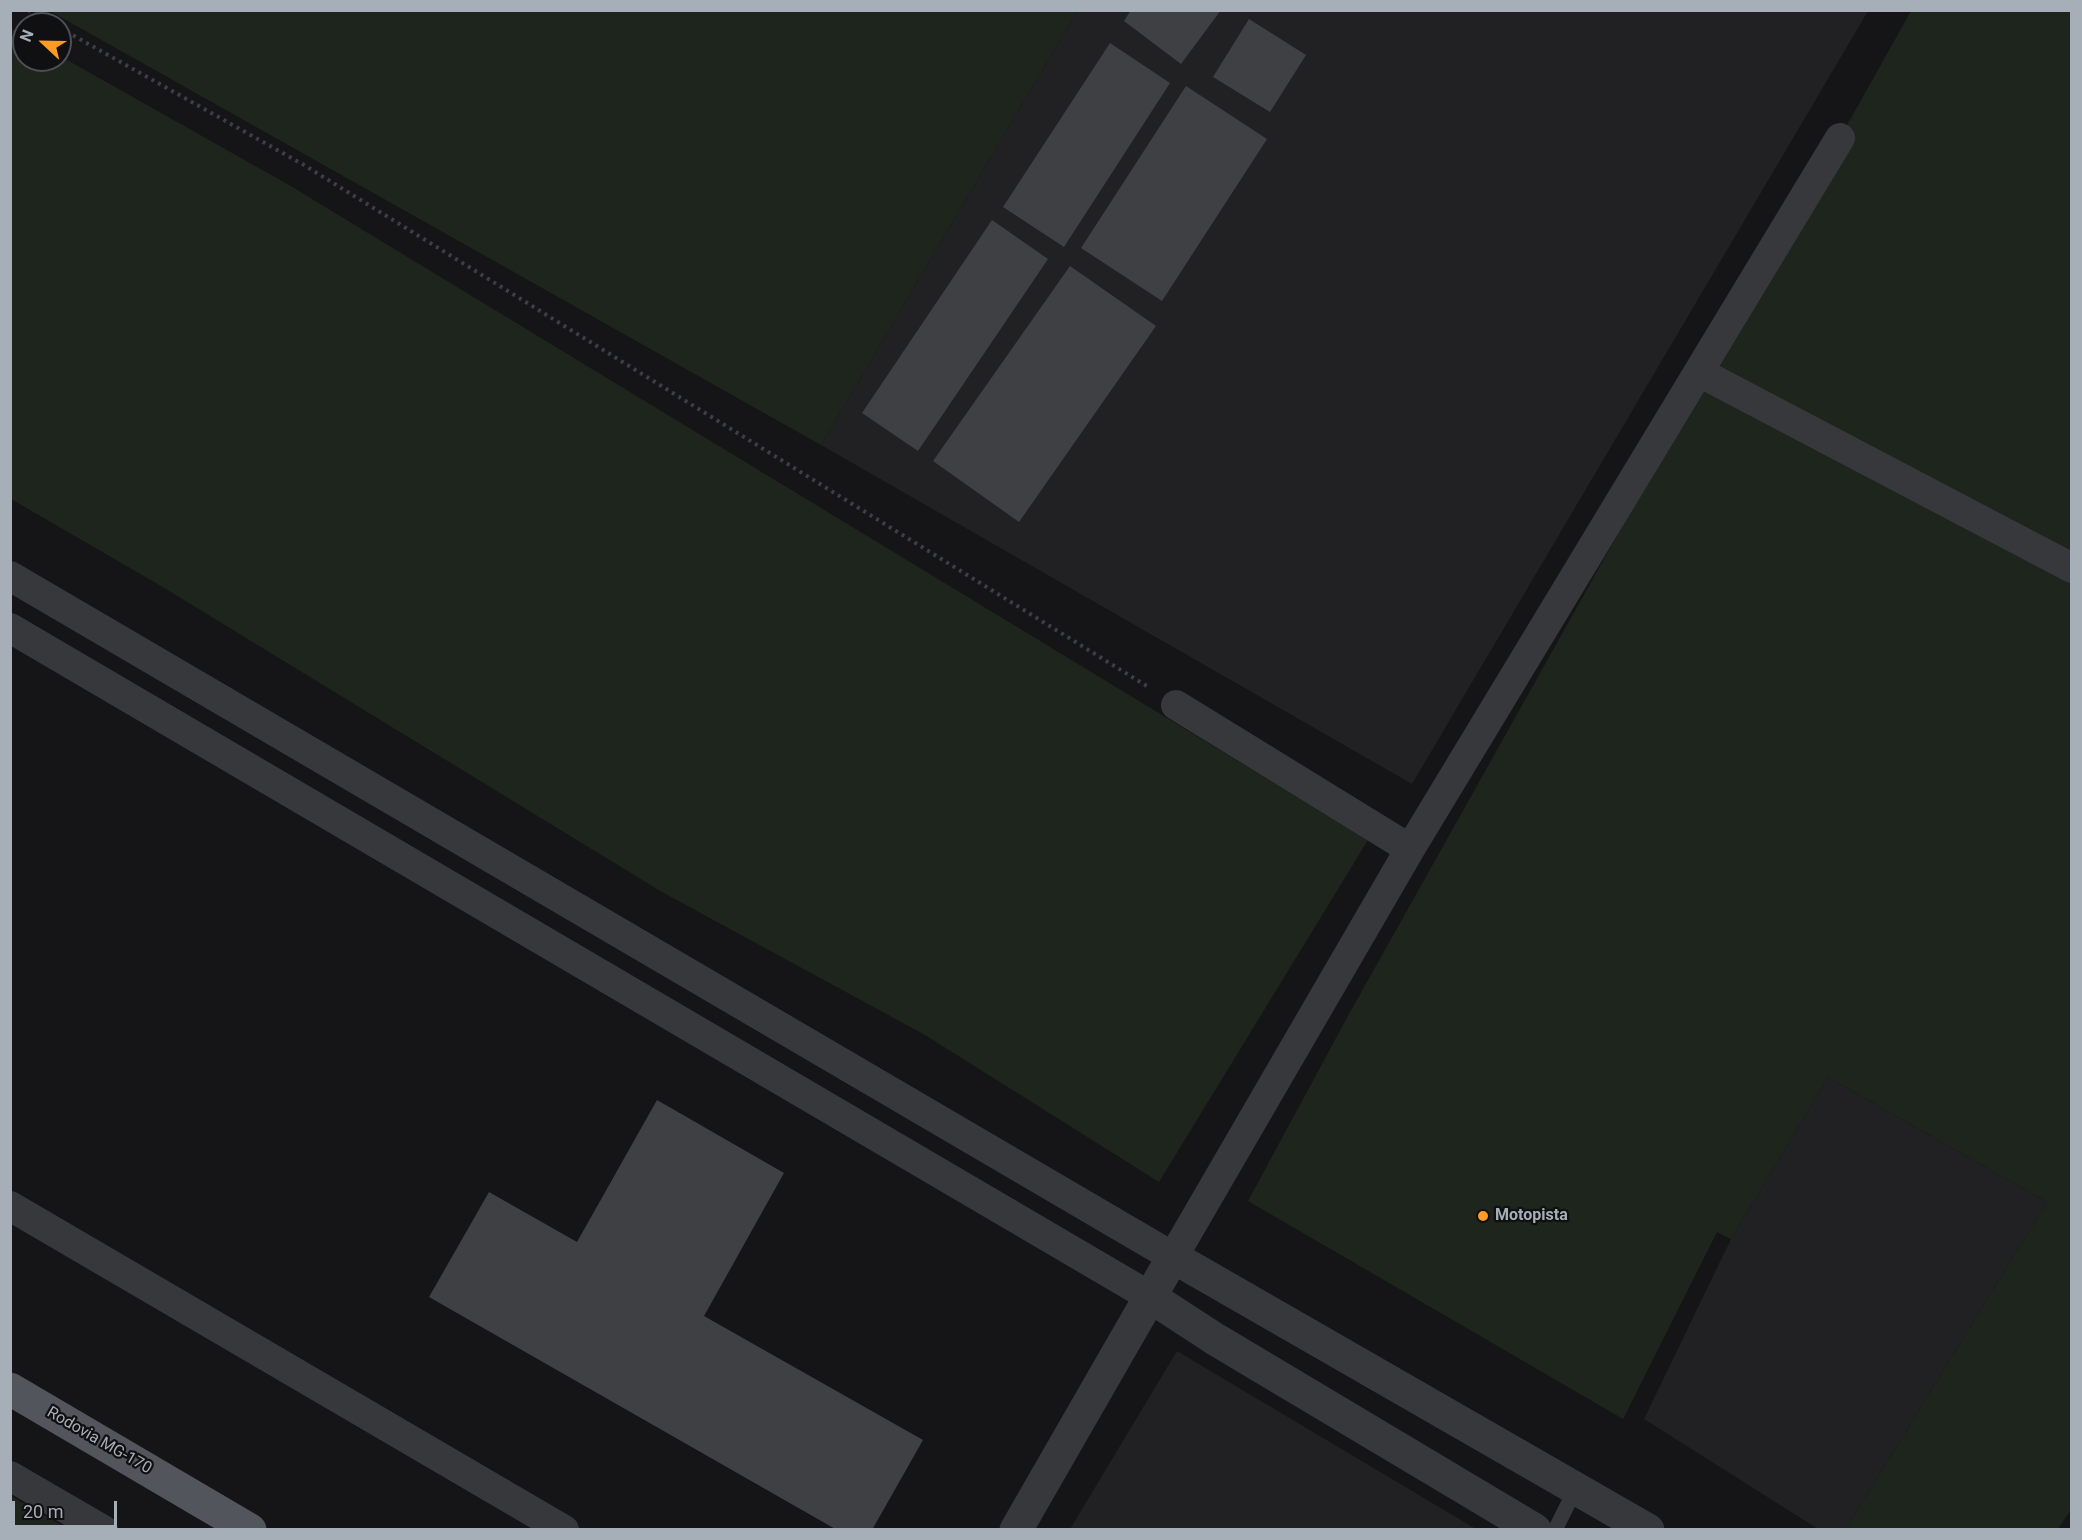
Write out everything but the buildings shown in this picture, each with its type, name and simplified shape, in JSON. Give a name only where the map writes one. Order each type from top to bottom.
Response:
[{"type":"main road","name":"Rodovia MG-170","points":[[10,1389],[250,1530]]},
{"type":"street","points":[[1016,1530],[1149,1296],[1410,849],[1840,138]]},
{"type":"street","points":[[1699,372],[2072,568]]},
{"type":"street","points":[[10,576],[1173,1257],[1648,1530]]},
{"type":"street","points":[[10,628],[1149,1296],[1225,1345],[1536,1530]]},
{"type":"street","points":[[1176,705],[1410,849]]},
{"type":"street","points":[[10,1206],[564,1530]]},
{"type":"street","points":[[10,1476],[102,1530]]},
{"type":"lane","points":[[1555,1530],[1576,1488]]},
{"type":"path","points":[[72,35],[304,165],[1176,705]]},
{"type":"shaded area","points":[[1077,10],[821,445],[72,23],[72,12],[50,11]]},
{"type":"shaded area","points":[[1077,11],[1868,11],[1412,784],[821,445]]},
{"type":"shaded area","points":[[1911,11],[2071,11],[2072,1508],[2058,1529],[1846,1529],[2047,1202],[1828,1077],[1731,1239],[1717,1232],[1623,1419],[1248,1201],[1349,1014]]},
{"type":"shaded area","points":[[11,28],[12,72],[72,72],[72,63],[289,185],[1368,840],[1159,1182],[925,1035],[662,892],[161,586],[11,499]]},
{"type":"shaded area","points":[[1828,1077],[2047,1202],[1846,1529],[1818,1529],[1644,1419],[1731,1239]]},
{"type":"shaded area","points":[[1177,1351],[1476,1529],[1070,1529]]},
{"type":"shaded area","points":[[11,1496],[68,1529],[11,1529]]},
{"type":"place","name":"Motopista","points":[[1483,1216]]}]
